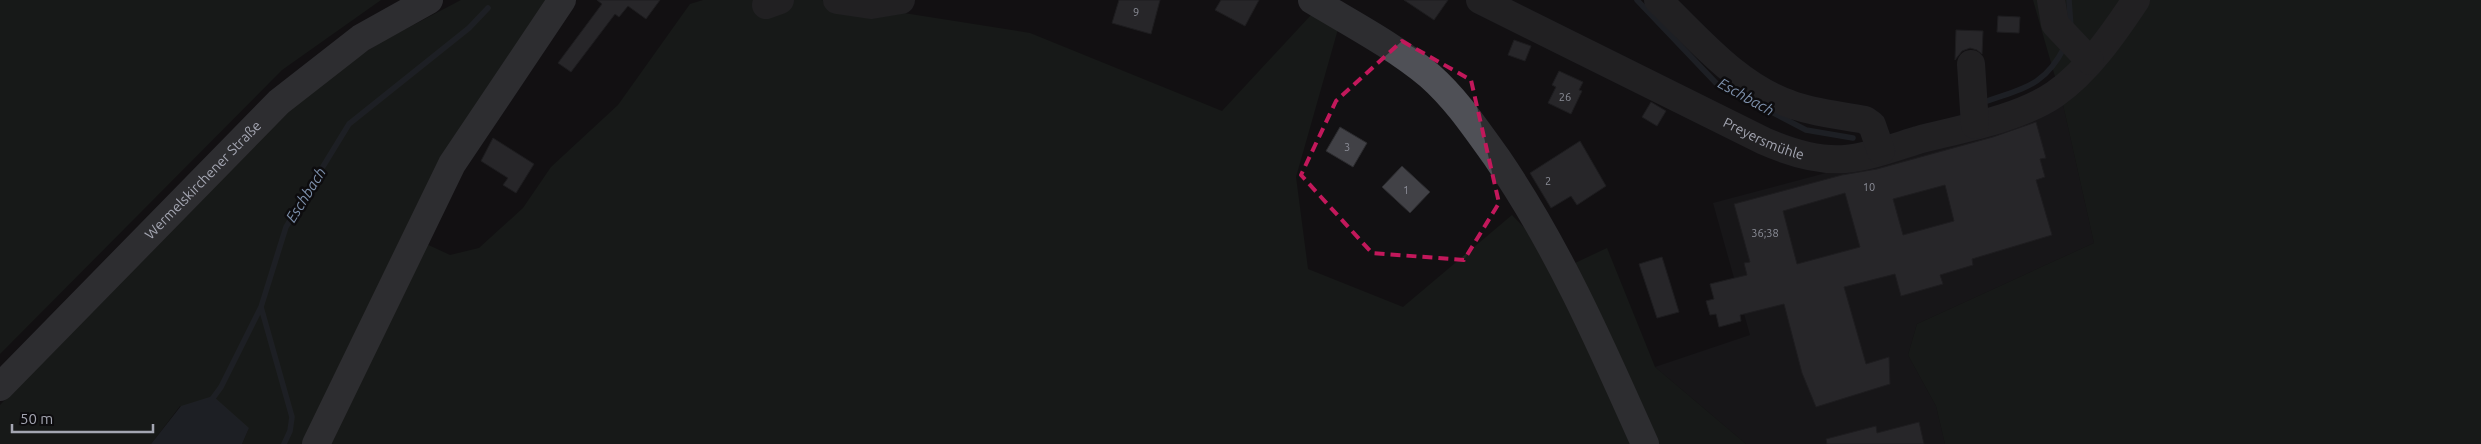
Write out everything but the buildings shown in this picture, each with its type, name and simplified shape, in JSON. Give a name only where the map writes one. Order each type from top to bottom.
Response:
[{"type":"main road","name":"Wermelskirchener Straße","points":[[0,387],[286,96],[361,38],[429,0]]},
{"type":"main road","points":[[316,444],[452,164],[562,0]]},
{"type":"main road","points":[[1312,0],[1401,54],[1430,76],[1459,105],[1508,175],[1560,261],[1598,338],[1645,444]]},
{"type":"street","points":[[837,0],[871,5],[901,0]]},
{"type":"street","name":"Preyersmühle","points":[[1480,0],[1778,148],[1832,159],[1881,151],[1975,125],[2028,108],[2047,99],[2063,88],[2084,55],[2136,0]]},
{"type":"street","points":[[1658,0],[1717,58],[1760,91],[1791,105],[1865,120],[1872,125],[1881,151]]},
{"type":"street","points":[[2053,12],[2084,55]]},
{"type":"street","points":[[1971,64],[1975,125]]},
{"type":"highlighted area","points":[[1402,41],[1471,80],[1499,203],[1464,260],[1372,253],[1301,175],[1336,101]]},
{"type":"shaded area","points":[[0,0],[381,0],[282,70],[0,354]]},
{"type":"shaded area","points":[[461,0],[551,0],[308,444],[242,444],[249,428],[180,406],[151,444],[0,444],[0,405],[288,111],[345,66],[379,43]]},
{"type":"shaded area","points":[[703,0],[821,0],[1030,33],[1222,111],[1312,14],[1338,29],[1296,177],[1308,269],[1403,307],[1512,215],[1545,249],[1634,444],[326,444],[422,242],[450,255],[479,248],[523,208],[551,167],[618,105],[690,4]]},
{"type":"shaded area","points":[[2033,0],[2126,0],[2056,80]]},
{"type":"shaded area","points":[[2148,0],[2481,0],[2481,444],[1945,444],[1936,406],[1908,355],[1917,324],[2094,243],[2062,100]]},
{"type":"shaded area","points":[[2062,100],[2094,243],[1917,324],[1908,355],[1936,406],[1945,444],[1746,444],[1655,367],[1750,335],[1713,203],[2047,114]]},
{"type":"shaded area","points":[[1607,248],[1655,367],[1746,444],[1657,444],[1573,264]]},
{"type":"shaded area","points":[[213,396],[249,428],[242,444],[151,444],[181,406]]},
{"type":"waterway","name":"Eschbach","points":[[1637,0],[1716,83],[1806,130],[1853,138]]},
{"type":"waterway","name":"Eschbach","points":[[2069,0],[2071,28]]},
{"type":"waterway","name":"Eschbach","points":[[284,444],[290,431],[292,417],[261,307],[286,227],[349,124],[469,28],[488,8]]},
{"type":"waterway","name":"Eschbach","points":[[1982,103],[2031,85],[2040,79],[2049,71],[2065,46]]},
{"type":"waterway","points":[[210,402],[221,387],[261,307]]}]
